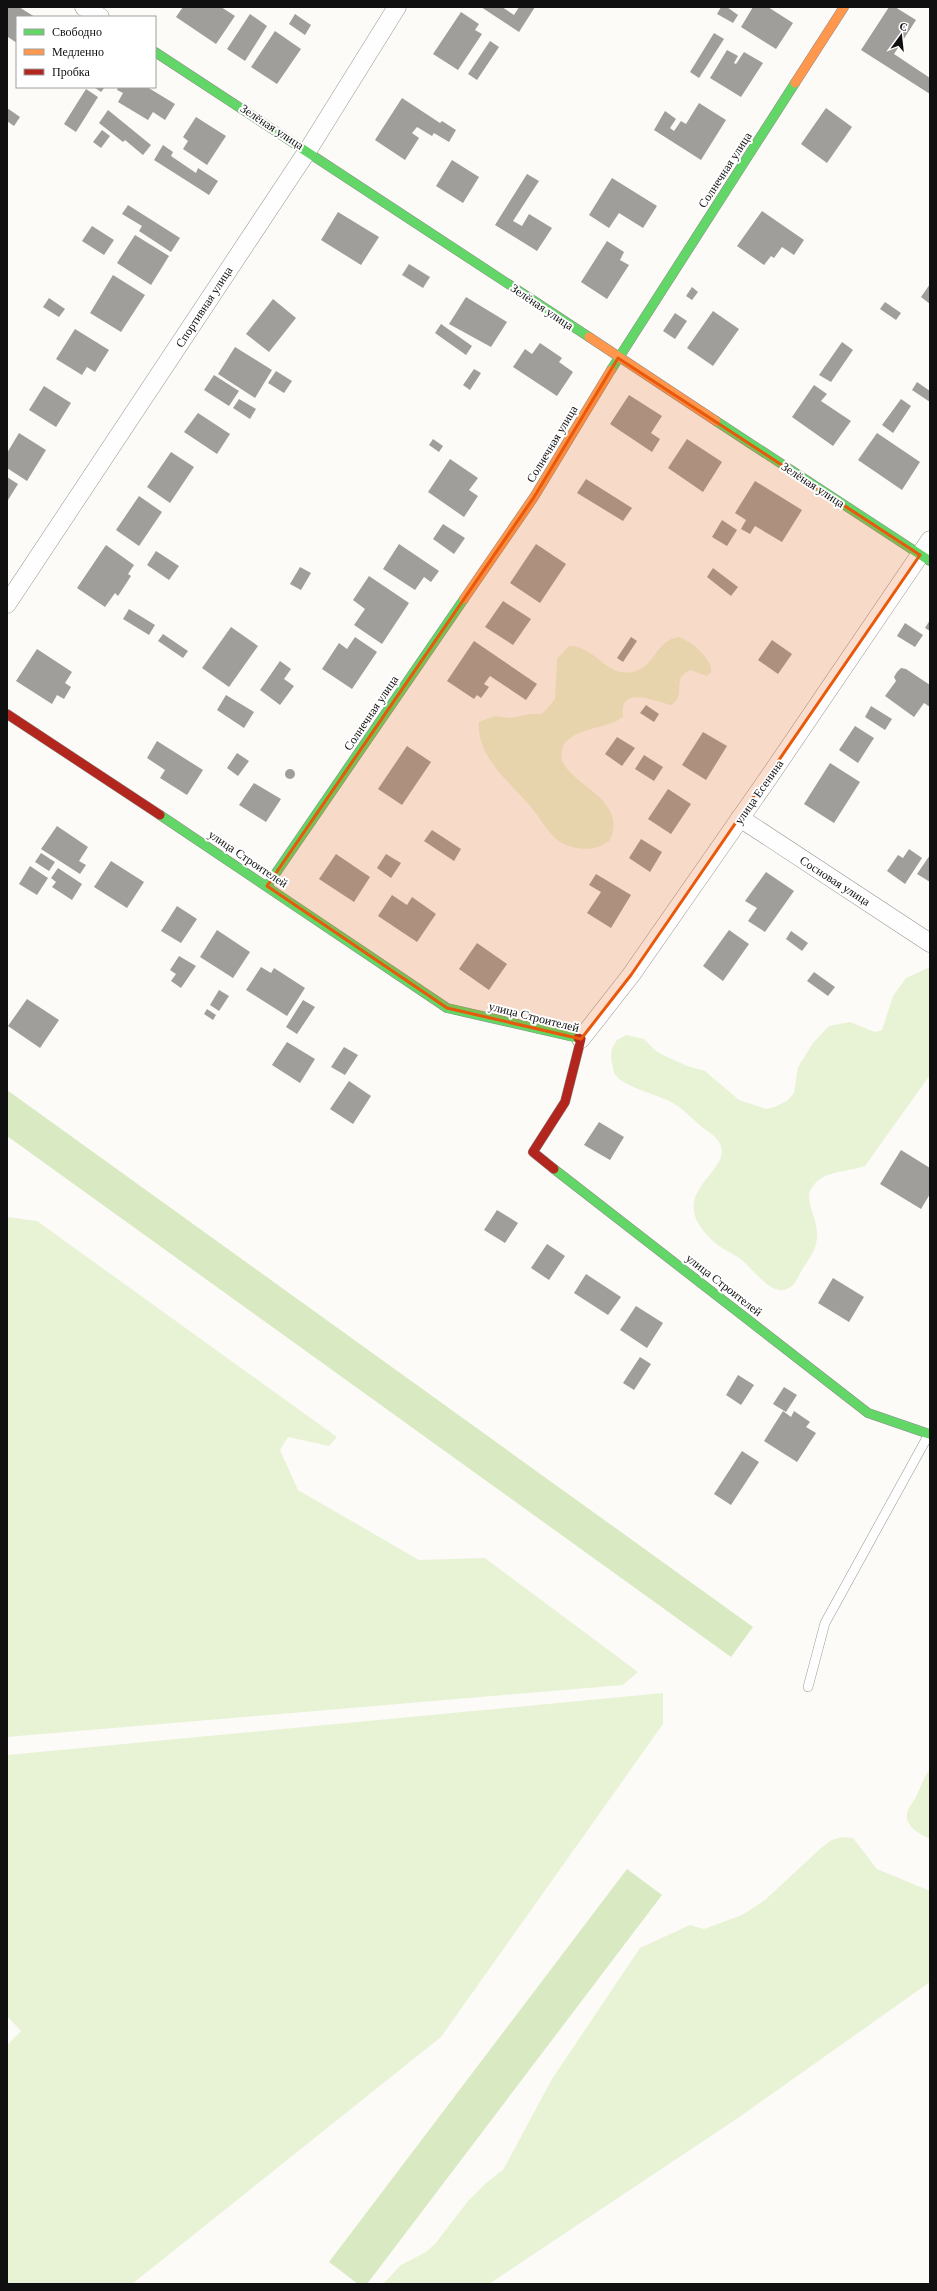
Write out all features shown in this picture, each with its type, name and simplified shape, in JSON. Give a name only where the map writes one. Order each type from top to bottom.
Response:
[{"type":"street","points":[[84,7],[98,16]]},
{"type":"street","name":"Спортивная улица","points":[[7,604],[308,150],[397,7]]},
{"type":"street","name":"Солнечная улица","points":[[267,886],[534,497],[618,358],[844,7]]},
{"type":"street","name":"Зелёная улица","points":[[156,53],[308,150],[618,358],[927,552]]},
{"type":"street","name":"улица Есенина","points":[[581,1039],[631,975],[927,552]]},
{"type":"street","name":"улица Строителей","points":[[7,714],[267,886],[447,1008],[581,1039],[565,1102],[533,1152],[868,1413],[930,1433]]},
{"type":"street","name":"Сосновая улица","points":[[740,818],[930,943]]},
{"type":"lane","name":"улица Строителей","points":[[808,1687],[825,1623],[930,1433]]},
{"type":"highlighted area","points":[[618,358],[920,555],[631,975],[581,1039],[447,1008],[267,886],[534,497]]},
{"type":"green space","points":[[679,637],[695,646],[705,656],[711,667],[711,672],[707,676],[690,670],[681,678],[678,697],[671,705],[646,698],[632,698],[627,700],[623,706],[623,717],[608,724],[577,734],[564,744],[562,757],[567,768],[576,778],[600,798],[610,810],[614,823],[610,840],[605,844],[594,848],[582,849],[564,844],[549,832],[534,811],[504,778],[489,758],[483,747],[479,722],[495,716],[511,718],[530,714],[542,714],[555,699],[557,659],[569,646],[586,650],[607,666],[615,670],[632,672],[646,665],[665,643],[671,639]]},
{"type":"green space","points":[[930,967],[930,1075],[865,1166],[827,1175],[815,1184],[809,1195],[810,1205],[817,1227],[817,1237],[813,1251],[794,1284],[787,1289],[780,1290],[773,1288],[739,1258],[713,1241],[699,1224],[694,1209],[696,1196],[722,1154],[718,1141],[712,1134],[674,1103],[631,1086],[619,1079],[614,1073],[611,1057],[612,1048],[617,1040],[626,1035],[644,1039],[656,1051],[665,1056],[687,1066],[705,1071],[739,1100],[766,1109],[775,1107],[788,1100],[794,1093],[798,1067],[813,1043],[829,1026],[850,1022],[875,1032],[882,1030],[893,996],[906,978]]},
{"type":"green space","points":[[7,1090],[753,1627],[731,1657],[7,1136]]},
{"type":"green space","points":[[7,1217],[37,1221],[337,1437],[329,1446],[288,1437],[280,1450],[298,1490],[419,1560],[485,1558],[638,1672],[623,1685],[7,1737]]},
{"type":"green space","points":[[663,1693],[663,1724],[441,2037],[132,2284],[7,2284],[7,2045],[21,2031],[7,2016],[7,1755]]},
{"type":"green space","points":[[930,1769],[930,1839],[917,1832],[909,1824],[907,1815],[909,1808]]},
{"type":"green space","points":[[841,1837],[853,1838],[877,1869],[930,1891],[930,1982],[735,2120],[489,2284],[383,2284],[401,2265],[426,2252],[435,2244],[468,2201],[486,2183],[503,2170],[552,2079],[640,1948],[690,1925],[704,1929],[742,1915],[765,1900],[821,1848],[830,1841]]},
{"type":"green space","points":[[627,1869],[662,1895],[367,2284],[358,2284],[329,2262]]},
{"type":"building","points":[[7,7],[19,7],[33,16],[16,16],[16,42],[8,37],[7,39]]},
{"type":"building","points":[[183,7],[221,7],[235,16],[216,44],[176,17]]},
{"type":"building","points":[[481,7],[502,7],[514,15],[519,7],[535,7],[519,32]]},
{"type":"building","points":[[721,7],[727,7],[738,15],[733,23],[717,14]]},
{"type":"building","points":[[753,7],[768,7],[793,23],[776,49],[741,27]]},
{"type":"building","points":[[889,7],[895,7],[916,20],[894,54],[930,78],[930,94],[861,50]]},
{"type":"building","points":[[461,12],[479,24],[475,30],[482,34],[458,70],[433,54]]},
{"type":"building","points":[[250,14],[267,26],[245,61],[227,49]]},
{"type":"building","points":[[295,14],[311,25],[305,35],[289,24]]},
{"type":"building","points":[[275,31],[301,49],[277,84],[251,67]]},
{"type":"building","points":[[714,33],[724,39],[699,78],[690,72]]},
{"type":"building","points":[[490,41],[499,47],[477,80],[468,74]]},
{"type":"building","points":[[727,50],[738,56],[734,63],[736,64],[744,52],[763,63],[741,97],[710,78]]},
{"type":"building","points":[[95,88],[104,88],[101,92]]},
{"type":"building","points":[[118,88],[149,88],[175,104],[165,120],[153,112],[148,120],[118,102],[123,93],[117,90]]},
{"type":"building","points":[[86,89],[98,97],[76,132],[64,124]]},
{"type":"building","points":[[402,98],[440,123],[442,121],[456,130],[449,142],[434,133],[432,136],[417,127],[412,133],[419,138],[405,160],[375,140]]},
{"type":"building","points":[[699,103],[726,120],[701,160],[654,130],[665,111],[676,119],[670,128],[674,131],[681,121],[686,124]]},
{"type":"building","points":[[7,108],[20,117],[14,126],[7,121]]},
{"type":"building","points":[[826,108],[852,127],[827,163],[801,144]]},
{"type":"building","points":[[108,110],[151,145],[143,155],[125,140],[123,142],[99,123]]},
{"type":"building","points":[[196,117],[226,136],[207,165],[183,149],[188,141],[183,137]]},
{"type":"building","points":[[102,130],[110,136],[101,148],[93,142]]},
{"type":"building","points":[[163,145],[173,152],[171,156],[196,173],[198,168],[218,181],[209,195],[154,160]]},
{"type":"building","points":[[452,160],[479,177],[463,203],[436,186]]},
{"type":"building","points":[[527,174],[539,181],[513,221],[522,226],[529,214],[552,228],[537,251],[495,225]]},
{"type":"building","points":[[612,178],[657,206],[643,228],[619,213],[609,228],[589,215]]},
{"type":"building","points":[[128,205],[180,238],[171,252],[139,231],[142,226],[122,214]]},
{"type":"building","points":[[762,211],[804,240],[794,255],[782,247],[774,258],[771,256],[764,265],[737,246]]},
{"type":"building","points":[[338,212],[379,237],[361,265],[321,240]]},
{"type":"building","points":[[92,226],[114,240],[104,255],[82,241]]},
{"type":"building","points":[[135,235],[169,256],[151,285],[117,263]]},
{"type":"building","points":[[607,241],[624,252],[620,260],[629,265],[607,299],[581,282]]},
{"type":"building","points":[[409,264],[430,277],[423,288],[402,275]]},
{"type":"building","points":[[113,275],[145,295],[121,332],[90,313]]},
{"type":"building","points":[[930,284],[930,304],[921,297]]},
{"type":"building","points":[[692,287],[698,292],[692,300],[686,296]]},
{"type":"building","points":[[466,297],[507,322],[491,347],[449,324]]},
{"type":"building","points":[[49,298],[65,309],[59,317],[43,307]]},
{"type":"building","points":[[273,299],[296,318],[269,352],[246,334]]},
{"type":"building","points":[[885,302],[901,313],[896,320],[880,309]]},
{"type":"building","points":[[713,311],[739,329],[713,366],[687,348]]},
{"type":"building","points":[[675,313],[687,321],[675,339],[663,331]]},
{"type":"building","points":[[441,324],[472,346],[466,355],[435,333]]},
{"type":"building","points":[[75,329],[109,350],[95,372],[87,367],[82,375],[56,359]]},
{"type":"building","points":[[842,342],[853,350],[831,382],[819,375]]},
{"type":"building","points":[[540,343],[562,358],[559,362],[573,372],[557,396],[513,367],[525,349],[532,354]]},
{"type":"building","points":[[235,347],[272,370],[255,398],[218,374]]},
{"type":"building","points":[[474,369],[481,373],[470,390],[463,385]]},
{"type":"building","points":[[276,371],[292,381],[284,393],[268,383]]},
{"type":"building","points":[[214,375],[239,391],[229,406],[204,390]]},
{"type":"building","points":[[917,382],[930,391],[930,402],[912,390]]},
{"type":"building","points":[[814,385],[827,394],[821,401],[851,421],[833,446],[792,417]]},
{"type":"building","points":[[44,386],[71,403],[56,427],[29,410]]},
{"type":"building","points":[[629,395],[662,416],[651,433],[660,439],[652,452],[610,424]]},
{"type":"building","points":[[239,399],[256,409],[250,419],[233,408]]},
{"type":"building","points":[[901,399],[911,406],[893,433],[882,425]]},
{"type":"building","points":[[198,413],[230,434],[217,454],[184,432]]},
{"type":"building","points":[[19,433],[46,450],[27,481],[7,468],[7,453]]},
{"type":"building","points":[[877,433],[920,462],[902,490],[858,460]]},
{"type":"building","points":[[433,439],[443,446],[439,452],[429,445]]},
{"type":"building","points":[[687,439],[722,462],[703,492],[668,468]]},
{"type":"building","points":[[171,452],[194,467],[170,503],[147,487]]},
{"type":"building","points":[[450,459],[478,478],[469,490],[478,496],[464,517],[428,492]]},
{"type":"building","points":[[7,477],[18,484],[8,500],[7,499]]},
{"type":"building","points":[[586,479],[632,508],[623,521],[577,493]]},
{"type":"building","points":[[755,481],[802,510],[782,542],[755,526],[750,534],[741,529],[746,520],[735,513]]},
{"type":"building","points":[[139,496],[162,512],[139,546],[116,530]]},
{"type":"building","points":[[722,520],[737,530],[727,546],[712,537]]},
{"type":"building","points":[[443,524],[465,538],[454,554],[433,539]]},
{"type":"building","points":[[399,544],[439,571],[431,582],[424,577],[415,590],[383,569]]},
{"type":"building","points":[[536,544],[566,564],[540,603],[510,583]]},
{"type":"building","points":[[106,545],[134,565],[128,574],[131,576],[118,596],[115,593],[105,607],[77,588]]},
{"type":"building","points":[[156,551],[179,566],[169,580],[147,565]]},
{"type":"building","points":[[300,567],[311,573],[301,590],[290,584]]},
{"type":"building","points":[[713,568],[738,587],[731,596],[707,577]]},
{"type":"building","points":[[369,576],[409,603],[382,644],[354,625],[365,609],[353,600]]},
{"type":"building","points":[[503,601],[531,619],[513,645],[485,627]]},
{"type":"building","points":[[129,609],[155,625],[149,635],[123,619]]},
{"type":"building","points":[[930,620],[930,631],[925,628]]},
{"type":"building","points":[[905,623],[923,635],[915,647],[897,636]]},
{"type":"building","points":[[231,627],[258,646],[229,687],[202,668]]},
{"type":"building","points":[[163,634],[188,651],[183,658],[158,641]]},
{"type":"building","points":[[355,637],[377,652],[352,689],[322,669],[339,643],[347,649]]},
{"type":"building","points":[[631,637],[637,641],[623,662],[617,658]]},
{"type":"building","points":[[772,640],[792,654],[778,674],[758,660]]},
{"type":"building","points":[[474,641],[537,684],[526,700],[490,676],[484,684],[489,687],[481,698],[477,695],[474,699],[447,681]]},
{"type":"building","points":[[37,649],[72,672],[65,683],[71,687],[64,699],[57,695],[52,704],[16,681]]},
{"type":"building","points":[[280,661],[291,669],[284,679],[294,686],[280,705],[260,690]]},
{"type":"building","points":[[901,668],[906,669],[930,685],[930,707],[924,703],[914,717],[885,696],[896,681],[894,677]]},
{"type":"building","points":[[226,695],[254,712],[244,728],[217,710]]},
{"type":"building","points":[[646,705],[659,714],[654,722],[640,713]]},
{"type":"building","points":[[871,706],[892,719],[885,730],[865,717]]},
{"type":"building","points":[[855,726],[874,738],[858,763],[839,750]]},
{"type":"building","points":[[703,732],[727,746],[706,780],[682,765]]},
{"type":"building","points":[[617,737],[635,748],[622,766],[605,754]]},
{"type":"building","points":[[157,741],[203,770],[187,795],[160,778],[165,770],[147,758]]},
{"type":"building","points":[[407,746],[431,762],[402,805],[378,789]]},
{"type":"building","points":[[237,753],[249,761],[238,776],[227,768]]},
{"type":"building","points":[[644,755],[663,767],[654,781],[635,769]]},
{"type":"building","points":[[830,763],[860,782],[834,823],[804,804]]},
{"type":"building","points":[[288,769],[292,769],[294,770],[294,778],[288,779],[285,776],[285,772]]},
{"type":"building","points":[[254,783],[281,799],[266,822],[239,805]]},
{"type":"building","points":[[668,789],[691,804],[671,834],[648,819]]},
{"type":"building","points":[[57,826],[88,847],[79,861],[86,865],[80,874],[41,849]]},
{"type":"building","points":[[432,830],[461,849],[454,861],[424,841]]},
{"type":"building","points":[[641,839],[662,852],[650,872],[629,858]]},
{"type":"building","points":[[909,849],[922,858],[905,884],[887,871],[898,855],[903,858]]},
{"type":"building","points":[[41,853],[55,862],[49,871],[35,862]]},
{"type":"building","points":[[336,854],[370,877],[354,902],[319,879]]},
{"type":"building","points":[[386,854],[401,863],[391,878],[377,868]]},
{"type":"building","points":[[930,855],[930,882],[917,874]]},
{"type":"building","points":[[111,861],[144,882],[127,908],[94,887]]},
{"type":"building","points":[[30,866],[48,878],[37,895],[19,884]]},
{"type":"building","points":[[58,868],[82,884],[72,900],[52,887],[56,882],[51,878]]},
{"type":"building","points":[[766,872],[794,891],[765,932],[748,921],[757,908],[745,901]]},
{"type":"building","points":[[596,874],[631,895],[611,928],[587,913],[601,892],[589,885]]},
{"type":"building","points":[[392,895],[407,905],[412,897],[436,914],[417,942],[378,916]]},
{"type":"building","points":[[177,906],[197,919],[181,943],[161,931]]},
{"type":"building","points":[[217,930],[250,952],[233,978],[200,957]]},
{"type":"building","points":[[729,930],[749,944],[723,981],[703,966]]},
{"type":"building","points":[[791,931],[808,943],[802,951],[786,939]]},
{"type":"building","points":[[477,943],[507,964],[489,990],[459,969]]},
{"type":"building","points":[[179,956],[196,966],[181,988],[171,981],[176,974],[170,970]]},
{"type":"building","points":[[261,967],[271,973],[274,968],[305,988],[287,1016],[246,990]]},
{"type":"building","points":[[814,972],[835,987],[828,996],[807,981]]},
{"type":"building","points":[[219,990],[229,996],[219,1011],[210,1005]]},
{"type":"building","points":[[27,999],[59,1020],[40,1048],[8,1026]]},
{"type":"building","points":[[303,1000],[315,1007],[297,1034],[286,1027]]},
{"type":"building","points":[[207,1009],[216,1015],[213,1020],[204,1014]]},
{"type":"building","points":[[287,1042],[315,1059],[300,1083],[272,1065]]},
{"type":"building","points":[[344,1047],[358,1055],[345,1075],[331,1067]]},
{"type":"building","points":[[349,1081],[371,1096],[353,1124],[330,1109]]},
{"type":"building","points":[[599,1122],[624,1137],[610,1160],[584,1145]]},
{"type":"building","points":[[901,1150],[930,1168],[930,1194],[921,1209],[880,1184]]},
{"type":"building","points":[[497,1210],[518,1223],[505,1243],[484,1230]]},
{"type":"building","points":[[547,1244],[565,1256],[549,1280],[531,1268]]},
{"type":"building","points":[[586,1274],[621,1297],[608,1315],[574,1293]]},
{"type":"building","points":[[833,1278],[864,1297],[849,1322],[818,1303]]},
{"type":"building","points":[[636,1306],[663,1323],[647,1348],[620,1330]]},
{"type":"building","points":[[640,1357],[651,1364],[634,1390],[623,1383]]},
{"type":"building","points":[[738,1375],[754,1385],[741,1405],[726,1395]]},
{"type":"building","points":[[784,1387],[797,1395],[786,1412],[773,1404]]},
{"type":"building","points":[[783,1411],[791,1417],[794,1411],[810,1422],[806,1427],[816,1433],[797,1462],[764,1441]]},
{"type":"building","points":[[742,1451],[759,1462],[731,1505],[714,1494]]},
{"type":"traffic: fast","points":[[156,53],[589,337]]},
{"type":"traffic: fast","points":[[611,370],[795,83]]},
{"type":"traffic: fast","points":[[716,421],[930,561]]},
{"type":"traffic: fast","points":[[267,886],[464,599]]},
{"type":"traffic: fast","points":[[160,815],[447,1008],[578,1038]]},
{"type":"traffic: fast","points":[[554,1169],[868,1413],[929,1434]]},
{"type":"traffic: slow","points":[[795,83],[844,7]]},
{"type":"traffic: slow","points":[[589,337],[716,421]]},
{"type":"traffic: slow","points":[[464,599],[534,497],[611,370]]},
{"type":"traffic: jam","points":[[7,714],[160,815]]},
{"type":"traffic: jam","points":[[554,1169],[533,1152],[565,1102],[581,1039],[578,1038]]}]
